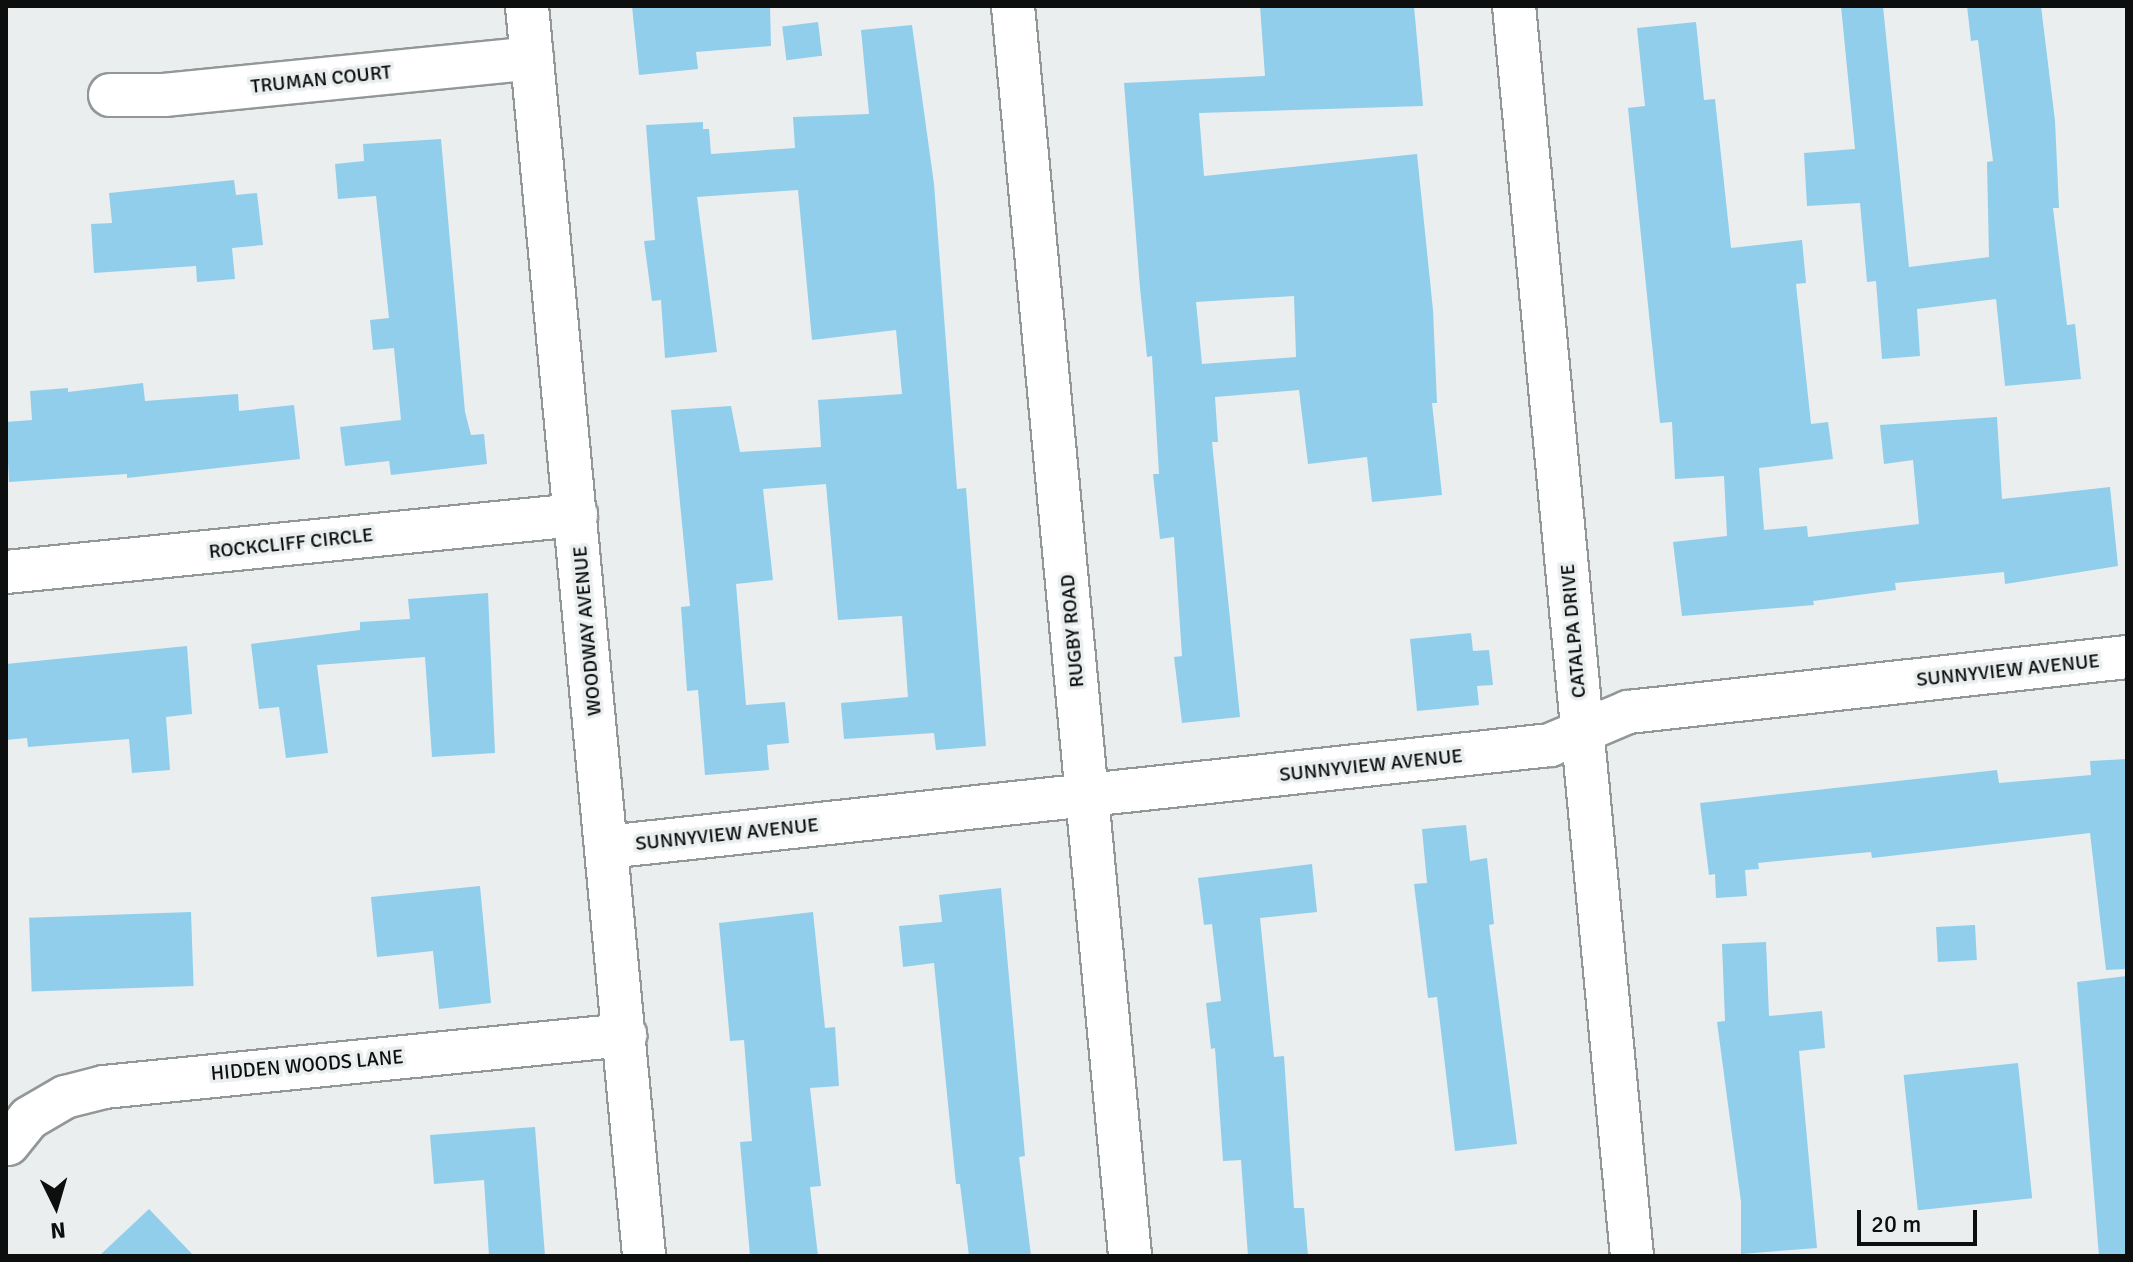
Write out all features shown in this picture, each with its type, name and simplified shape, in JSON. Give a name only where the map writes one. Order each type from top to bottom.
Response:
[{"type":"street","name":"WOODWAY AVENUE","points":[[527,6],[644,1256]]},
{"type":"street","name":"RUGBY ROAD","points":[[1013,6],[1130,1256]]},
{"type":"street","name":"CATALPA DRIVE","points":[[1514,6],[1632,1256]]},
{"type":"street","name":"TRUMAN COURT","points":[[110,95],[164,95],[532,58]]},
{"type":"street","name":"ROCKCLIFF CIRCLE","points":[[6,572],[576,515]]},
{"type":"street","name":"SUNNYVIEW AVENUE","points":[[607,847],[1550,745],[1583,736],[1600,721],[1628,712],[2127,657]]},
{"type":"street","name":"HIDDEN WOODS LANE","points":[[8,1144],[29,1118],[65,1097],[104,1087],[625,1035]]},
{"type":"building","points":[[632,6],[770,6],[771,46],[696,52],[698,69],[639,75]]},
{"type":"building","points":[[1260,6],[1414,6],[1423,106],[1199,113],[1204,176],[1417,154],[1433,310],[1437,403],[1432,403],[1442,495],[1372,502],[1367,457],[1308,464],[1299,390],[1215,397],[1218,442],[1212,442],[1240,717],[1182,723],[1174,657],[1182,656],[1174,537],[1160,539],[1153,474],[1159,474],[1152,356],[1147,357],[1124,83],[1265,76]],"holes":[[[1294,296],[1296,357],[1202,364],[1196,302]]]},
{"type":"building","points":[[1841,6],[1883,6],[1909,267],[1989,257],[1987,162],[1993,161],[1978,40],[1971,41],[1967,6],[2041,6],[2055,121],[2059,208],[2053,208],[2067,325],[2075,324],[2081,379],[2005,386],[1996,299],[1917,309],[1920,356],[1882,359],[1876,281],[1867,282],[1860,203],[1807,206],[1804,153],[1855,149]]},
{"type":"building","points":[[818,22],[822,56],[786,60],[782,26]]},
{"type":"building","points":[[1696,22],[1704,100],[1715,99],[1731,248],[1802,240],[1806,283],[1796,284],[1811,424],[1828,422],[1833,459],[1759,468],[1764,530],[1807,526],[1808,537],[1919,524],[1913,460],[1884,464],[1880,425],[1997,417],[2002,499],[2110,487],[2118,566],[2005,584],[2004,572],[1895,583],[1896,590],[1813,601],[1814,605],[1682,616],[1673,542],[1727,536],[1724,476],[1675,479],[1672,422],[1660,423],[1628,108],[1645,106],[1637,28]]},
{"type":"building","points":[[912,25],[934,184],[957,489],[966,488],[986,746],[936,750],[934,733],[844,739],[841,703],[908,697],[902,616],[838,620],[826,484],[763,489],[773,580],[736,584],[746,705],[785,702],[789,743],[767,745],[769,770],[705,775],[698,690],[687,691],[681,607],[690,606],[671,410],[731,406],[740,452],[821,447],[818,400],[902,394],[896,330],[812,340],[798,190],[697,197],[717,352],[665,358],[661,300],[652,301],[644,241],[655,240],[646,125],[703,122],[703,129],[709,129],[711,154],[795,148],[793,117],[869,114],[861,30]]},
{"type":"building","points":[[441,139],[465,412],[471,435],[484,434],[487,464],[391,475],[389,461],[345,466],[340,427],[401,420],[394,348],[373,350],[370,320],[389,318],[376,196],[338,199],[335,164],[364,161],[363,144]]},
{"type":"building","points":[[234,180],[236,195],[257,193],[263,245],[232,248],[235,279],[197,282],[196,266],[94,273],[91,224],[112,223],[109,193]]},
{"type":"building","points":[[143,383],[145,401],[238,394],[239,411],[294,405],[300,459],[127,478],[127,474],[9,482],[6,422],[32,420],[30,391],[68,388],[68,392]]},
{"type":"building","points":[[488,593],[495,753],[432,757],[425,657],[317,665],[328,753],[286,758],[279,707],[259,709],[251,644],[360,630],[360,622],[410,619],[408,599]]},
{"type":"building","points":[[1471,633],[1473,651],[1489,650],[1493,685],[1477,686],[1479,705],[1417,711],[1410,639]]},
{"type":"building","points":[[187,646],[192,714],[166,717],[170,770],[132,773],[129,739],[28,747],[27,738],[6,740],[6,664]]},
{"type":"building","points":[[2127,759],[2127,969],[2106,970],[2090,833],[1872,858],[1871,852],[1758,863],[1759,869],[1745,870],[1747,896],[1716,898],[1715,874],[1709,875],[1700,803],[1997,770],[1999,783],[2091,775],[2090,761]]},
{"type":"building","points":[[1466,825],[1470,861],[1487,858],[1494,924],[1489,925],[1517,1144],[1455,1151],[1437,997],[1428,998],[1414,884],[1427,883],[1422,829]]},
{"type":"building","points":[[1312,864],[1317,912],[1260,918],[1274,1057],[1284,1056],[1294,1208],[1304,1208],[1308,1256],[1248,1256],[1241,1160],[1223,1161],[1215,1048],[1211,1049],[1206,1003],[1221,1001],[1212,924],[1204,925],[1198,878]]},
{"type":"building","points":[[480,886],[491,1003],[439,1009],[433,951],[377,957],[371,897]]},
{"type":"building","points":[[1001,888],[1025,1156],[1019,1157],[1031,1256],[969,1256],[960,1184],[956,1184],[934,963],[903,967],[899,926],[942,922],[939,895]]},
{"type":"building","points":[[191,912],[194,986],[32,992],[29,918]]},
{"type":"building","points":[[813,912],[825,1028],[835,1027],[839,1086],[810,1088],[821,1186],[810,1187],[818,1256],[750,1256],[740,1142],[752,1141],[744,1040],[730,1041],[719,923]]},
{"type":"building","points":[[1975,925],[1977,960],[1938,962],[1936,927]]},
{"type":"building","points":[[1766,942],[1769,1016],[1822,1011],[1825,1048],[1799,1051],[1817,1248],[1741,1254],[1741,1202],[1717,1022],[1725,1021],[1722,944]]},
{"type":"building","points":[[2127,976],[2127,1256],[2099,1256],[2077,982]]},
{"type":"building","points":[[2018,1063],[2032,1198],[1918,1210],[1904,1075]]},
{"type":"building","points":[[535,1127],[545,1256],[489,1256],[484,1180],[434,1184],[430,1135]]},
{"type":"building","points":[[149,1209],[194,1256],[99,1256]]}]
